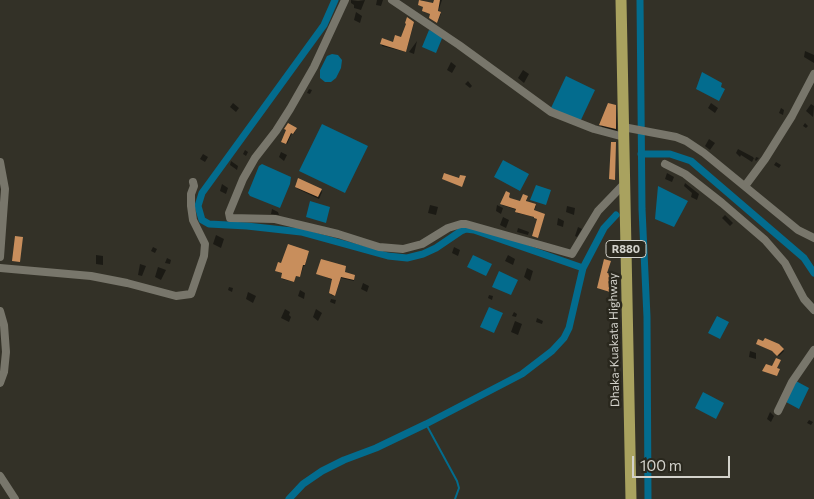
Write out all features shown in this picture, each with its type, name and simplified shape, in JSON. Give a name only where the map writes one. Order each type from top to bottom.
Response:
[{"type":"main road","name":"Dhaka-Kuakata Highway","points":[[621,0],[631,499]]},
{"type":"street","points":[[345,0],[314,67],[290,109],[255,158],[243,179],[229,213],[230,218],[274,218],[338,234],[379,247],[403,249],[422,244],[448,228],[466,224],[572,254],[598,211],[624,184]]},
{"type":"street","points":[[392,0],[459,45],[551,112],[594,129],[676,137],[686,141],[704,153],[798,230],[814,238]]},
{"type":"street","points":[[745,186],[765,159],[792,116],[814,74]]},
{"type":"street","points":[[0,162],[5,189],[0,257]]},
{"type":"street","points":[[665,164],[686,174],[765,240],[785,263],[804,299],[814,310]]},
{"type":"street","points":[[0,268],[91,276],[176,296],[191,294],[204,256],[205,244],[193,220],[191,206],[193,182]]},
{"type":"street","points":[[0,311],[4,325],[6,352],[4,372],[0,383]]},
{"type":"street","points":[[778,411],[792,382],[814,350]]},
{"type":"street","points":[[0,476],[15,499]]},
{"type":"water","points":[[429,30],[443,36],[436,53],[422,47]]},
{"type":"water","points":[[332,54],[338,55],[342,60],[341,68],[336,78],[331,82],[325,82],[320,78],[320,70],[327,56]]},
{"type":"water","points":[[702,72],[722,83],[721,87],[725,89],[719,101],[696,89]]},
{"type":"water","points":[[566,76],[595,90],[580,122],[551,108]]},
{"type":"water","points":[[322,124],[368,146],[345,193],[299,171]]},
{"type":"water","points":[[503,160],[529,174],[520,191],[494,177]]},
{"type":"water","points":[[262,164],[291,177],[280,208],[250,196],[248,193],[259,166]]},
{"type":"water","points":[[536,185],[551,190],[546,205],[530,200]]},
{"type":"water","points":[[658,186],[688,201],[674,227],[655,219]]},
{"type":"water","points":[[310,201],[330,207],[326,223],[306,217]]},
{"type":"water","points":[[473,255],[492,264],[486,276],[467,267]]},
{"type":"water","points":[[499,271],[518,280],[511,295],[492,287]]},
{"type":"water","points":[[489,307],[503,313],[494,333],[480,327]]},
{"type":"water","points":[[717,316],[729,322],[720,339],[708,333]]},
{"type":"water","points":[[796,381],[809,388],[799,409],[786,402]]},
{"type":"water","points":[[703,392],[724,403],[716,419],[695,408]]},
{"type":"building","points":[[419,0],[433,3],[434,0],[440,0],[438,11],[441,12],[437,23],[429,18],[430,14],[422,11],[423,7],[418,5]]},
{"type":"building","points":[[407,17],[414,22],[406,52],[380,44],[382,38],[393,42],[395,35],[401,37]]},
{"type":"building","points":[[608,103],[616,105],[616,129],[599,125]]},
{"type":"building","points":[[288,123],[297,128],[293,134],[291,133],[286,144],[281,142],[286,130],[284,129]]},
{"type":"building","points":[[611,142],[616,142],[615,180],[609,179]]},
{"type":"building","points":[[444,173],[459,178],[460,175],[466,176],[462,187],[442,179]]},
{"type":"building","points":[[298,178],[322,189],[318,197],[295,187]]},
{"type":"building","points":[[506,191],[510,193],[510,198],[520,201],[523,194],[528,196],[526,201],[536,204],[534,210],[545,214],[538,238],[532,236],[537,219],[515,212],[516,209],[500,204]]},
{"type":"building","points":[[15,236],[23,237],[20,262],[12,261]]},
{"type":"building","points":[[288,244],[309,251],[300,277],[296,276],[294,282],[281,278],[282,273],[275,271],[278,262],[281,263]]},
{"type":"building","points":[[321,259],[346,266],[345,272],[355,275],[354,280],[341,277],[335,296],[329,293],[332,279],[316,274]]},
{"type":"building","points":[[604,259],[611,261],[607,273],[612,274],[611,277],[614,278],[610,292],[597,288]]},
{"type":"building","points":[[765,338],[779,344],[784,349],[777,356],[772,351],[756,344],[758,339],[763,341]]},
{"type":"building","points":[[776,358],[781,360],[777,368],[780,369],[777,376],[762,371],[766,364],[772,366]]},
{"type":"waterway","points":[[335,0],[324,25],[202,193],[198,206],[202,220],[209,224],[301,232],[388,256],[407,258],[436,248],[461,231],[466,229],[474,230],[583,268]]},
{"type":"waterway","points":[[640,0],[642,209],[647,317],[648,499]]},
{"type":"waterway","points":[[641,154],[670,154],[691,161],[804,258],[814,273]]},
{"type":"waterway","points":[[289,499],[303,484],[322,471],[426,424],[522,374],[552,351],[564,338],[569,328],[583,268],[604,228],[616,215]]},
{"type":"waterway","points":[[426,424],[457,481],[459,488],[455,499]]}]
